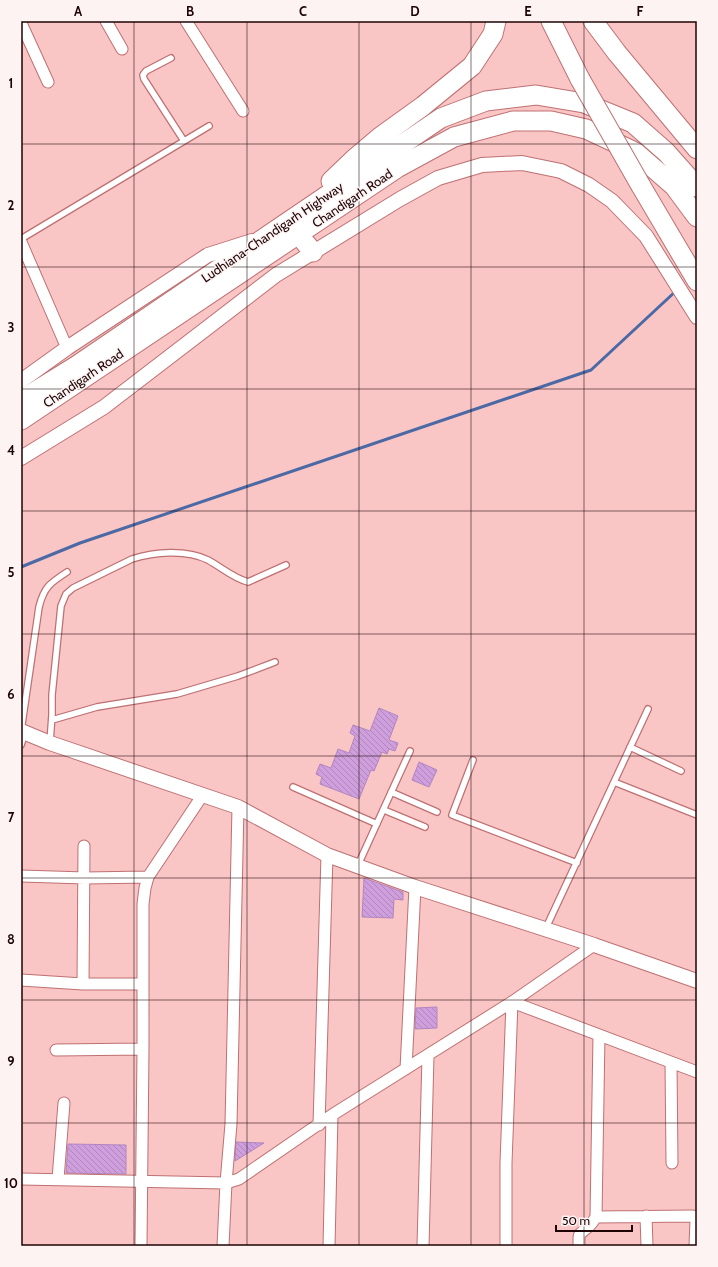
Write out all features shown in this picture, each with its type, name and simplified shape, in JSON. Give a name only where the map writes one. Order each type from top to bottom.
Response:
[{"type":"highway","points":[[313,204],[327,185],[354,159],[472,66],[492,34],[496,21]]},
{"type":"highway","points":[[551,21],[580,79],[697,281]]},
{"type":"highway","points":[[593,21],[617,54],[697,149]]},
{"type":"highway","name":"Ludhiana-Chandigarh Highway","points":[[21,400],[76,366],[441,118],[486,101],[536,95]]},
{"type":"highway","name":"Chandigarh Road","points":[[536,95],[584,103],[633,123],[666,152],[689,178],[697,217]]},
{"type":"highway","name":"Chandigarh Road","points":[[21,420],[397,168],[454,137],[512,121],[551,121],[586,129],[689,178]]},
{"type":"highway","points":[[298,234],[313,252]]},
{"type":"highway","points":[[683,257],[697,274]]},
{"type":"street","points":[[106,21],[122,49]]},
{"type":"street","points":[[186,21],[243,111]]},
{"type":"street","points":[[21,23],[48,82]]},
{"type":"street","points":[[21,458],[104,407],[276,275],[400,199],[438,178],[482,166],[522,163],[560,171],[589,185],[617,206],[646,236],[697,317]]},
{"type":"street","points":[[21,381],[67,348],[208,255],[263,238]]},
{"type":"street","points":[[21,242],[67,348]]},
{"type":"street","points":[[22,735],[50,743],[238,808],[327,855],[415,887],[545,930],[594,944],[697,981]]},
{"type":"street","points":[[140,1246],[142,1180],[143,904],[145,888],[148,877],[202,796]]},
{"type":"street","points":[[223,1246],[226,1183],[232,1124],[238,808]]},
{"type":"street","points":[[83,984],[85,878],[84,846]]},
{"type":"street","points":[[319,1125],[327,855]]},
{"type":"street","points":[[21,876],[85,878],[148,877]]},
{"type":"street","points":[[406,1069],[415,887]]},
{"type":"street","points":[[21,1179],[142,1180],[226,1183],[239,1179],[332,1115],[512,1002],[594,944]]},
{"type":"street","points":[[21,980],[83,984],[143,984]]},
{"type":"street","points":[[512,1002],[697,1072]]},
{"type":"street","points":[[506,1246],[506,1163],[512,1002]]},
{"type":"street","points":[[579,1246],[579,1235],[596,1217],[600,1035]]},
{"type":"street","points":[[56,1050],[143,1049]]},
{"type":"street","points":[[423,1246],[428,1056]]},
{"type":"street","points":[[671,1062],[672,1163]]},
{"type":"street","points":[[58,1179],[64,1103]]},
{"type":"street","points":[[329,1246],[332,1115]]},
{"type":"street","points":[[646,1216],[647,1246]]},
{"type":"street","points":[[596,1217],[693,1216],[695,1217],[695,1246]]},
{"type":"lane","points":[[171,58],[146,71],[144,79],[184,141]]},
{"type":"lane","points":[[21,239],[209,126]]},
{"type":"lane","points":[[50,743],[52,695],[61,606],[66,594],[73,588],[141,556],[161,553],[190,554],[200,557],[216,564],[235,577],[248,582],[286,565]]},
{"type":"lane","points":[[22,735],[39,607],[48,585],[67,572]]},
{"type":"lane","points":[[52,720],[97,708],[177,694],[238,676],[275,662]]},
{"type":"lane","points":[[545,930],[648,709]]},
{"type":"lane","points":[[630,747],[681,771]]},
{"type":"lane","points":[[358,866],[410,751]]},
{"type":"lane","points":[[473,760],[452,815],[577,863]]},
{"type":"lane","points":[[614,782],[697,815]]},
{"type":"lane","points":[[293,787],[377,824]]},
{"type":"lane","points":[[391,792],[437,812]]},
{"type":"lane","points":[[384,810],[425,827]]},
{"type":"building","points":[[379,708],[398,716],[389,740],[398,743],[395,751],[389,749],[387,754],[382,752],[374,771],[371,770],[359,799],[320,784],[322,777],[316,774],[320,764],[331,768],[338,749],[349,753],[355,736],[350,733],[353,725],[370,731]]},
{"type":"building","points":[[419,762],[437,770],[429,787],[412,780]]},
{"type":"building","points":[[364,878],[403,892],[403,900],[394,899],[393,918],[362,917]]},
{"type":"building","points":[[437,1007],[437,1028],[415,1029],[416,1008]]},
{"type":"building","points":[[236,1142],[264,1143],[235,1161]]},
{"type":"building","points":[[68,1144],[126,1145],[126,1174],[66,1173]]},
{"type":"waterway","points":[[21,567],[80,543],[591,370],[677,290]]}]
